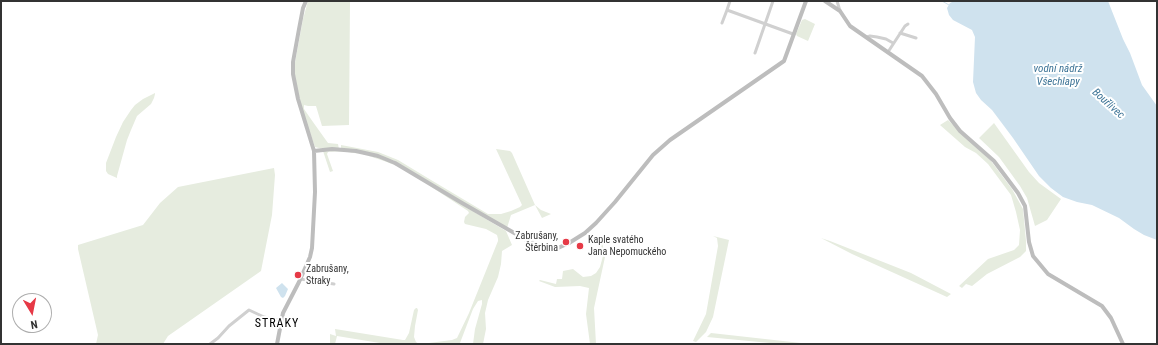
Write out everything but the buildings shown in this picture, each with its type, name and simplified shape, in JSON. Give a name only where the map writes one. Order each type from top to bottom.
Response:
[{"type":"street","points":[[277,344],[283,313],[310,258],[312,248],[315,192],[314,151],[298,99],[293,74],[299,29],[303,8],[306,1]]},
{"type":"street","points":[[722,23],[730,1]]},
{"type":"street","points":[[755,53],[773,1]]},
{"type":"street","points":[[314,151],[332,149],[356,151],[378,156],[395,163],[530,242],[545,247],[558,248],[585,233],[596,223],[653,155],[670,140],[784,61],[806,1]]},
{"type":"street","points":[[825,1],[840,10]]},
{"type":"street","points":[[838,1],[840,10],[850,26],[922,76],[936,94],[950,118],[960,130],[994,161],[1018,193],[1025,206],[1029,242],[1033,256],[1048,274],[1102,306],[1111,318],[1122,344]]},
{"type":"street","points":[[727,10],[793,34]]},
{"type":"street","points":[[888,52],[900,33],[908,24]]},
{"type":"street","points":[[900,33],[916,38]]},
{"type":"street","points":[[867,37],[878,37],[893,43]]},
{"type":"street","points":[[300,279],[334,284]]},
{"type":"street","points":[[210,344],[249,310],[264,317],[282,321]]},
{"type":"shaded area","points":[[308,1],[350,1],[349,125],[322,126],[316,106],[304,105],[304,109],[328,143],[338,144],[339,149],[315,147],[302,111],[294,68],[303,19]]},
{"type":"shaded area","points":[[805,19],[815,24],[808,41],[797,36],[796,34],[802,20]]},
{"type":"shaded area","points":[[155,93],[151,104],[137,116],[127,140],[117,178],[108,174],[106,171],[106,163],[123,122],[135,105]]},
{"type":"shaded area","points":[[948,120],[991,161],[1012,189],[1023,209],[1026,241],[1026,251],[1020,257],[987,274],[972,286],[966,284],[962,288],[959,286],[988,259],[1014,250],[1019,245],[1020,230],[1011,195],[988,164],[976,153],[965,147],[940,125]]},
{"type":"shaded area","points":[[994,123],[1029,172],[1039,183],[1061,199],[1047,220],[1035,226],[1027,198],[1020,186],[999,157],[979,138]]},
{"type":"shaded area","points":[[341,145],[378,152],[398,160],[488,214],[501,214],[522,205],[496,149],[510,151],[535,205],[511,215],[507,228],[393,160],[341,148]]},
{"type":"shaded area","points":[[323,151],[352,152],[363,155],[348,152],[328,152],[327,154],[333,171],[330,172]]},
{"type":"shaded area","points":[[368,156],[383,159],[392,163],[506,231],[512,245],[502,251],[498,277],[488,300],[485,313],[486,329],[483,344],[473,344],[482,300],[478,301],[473,309],[460,343],[421,344],[457,338],[469,313],[498,241],[497,235],[486,229],[465,224],[465,217],[469,213],[468,211],[397,166]]},
{"type":"shaded area","points":[[274,168],[275,175],[272,215],[261,271],[168,336],[163,344],[96,344],[98,335],[78,245],[143,225],[160,203],[178,187]]},
{"type":"shaded area","points":[[535,205],[541,210],[551,214],[542,218]]},
{"type":"shaded area","points":[[713,236],[729,240],[713,317],[706,332],[696,342],[693,341],[706,314],[718,246],[717,238]]},
{"type":"shaded area","points":[[821,238],[911,273],[951,294],[947,297],[852,254]]},
{"type":"shaded area","points":[[602,241],[605,257],[594,308],[596,344],[590,344],[586,314],[589,288],[580,286],[555,287],[539,281],[556,284],[557,279],[562,279],[563,271],[573,269],[583,277],[591,276],[596,273],[600,267],[603,256],[601,245]]},
{"type":"shaded area","points":[[416,308],[418,310],[414,337],[416,342],[419,344],[386,344],[337,336],[335,344],[330,344],[330,334],[336,336],[335,329],[405,340],[409,333],[414,310]]},
{"type":"shaded area","points":[[711,333],[801,343],[769,344],[770,343],[707,337]]},
{"type":"water","name":"vodní nádrž Všechlapy","points":[[954,1],[1108,1],[1142,85],[1157,106],[1157,240],[1144,235],[1119,218],[1092,205],[1063,197],[1039,176],[992,110],[976,93],[973,82],[975,37],[972,30],[953,20],[949,15],[947,8],[950,3]]},
{"type":"water","points":[[282,283],[288,289],[283,298],[276,288]]},
{"type":"waterway","points":[[942,1],[949,5]]},
{"type":"place","name":"Zabrušany, Štěrbina","points":[[566,242]]},
{"type":"place","name":"Kaple svatého Jana Nepomuckého","points":[[580,246]]},
{"type":"place","name":"Zabrušany, Straky","points":[[298,275]]},
{"type":"district","name":"STRAKY","points":[[277,324]]},
{"type":"water label","name":"Bouřlivec","points":[[1108,104]]}]
